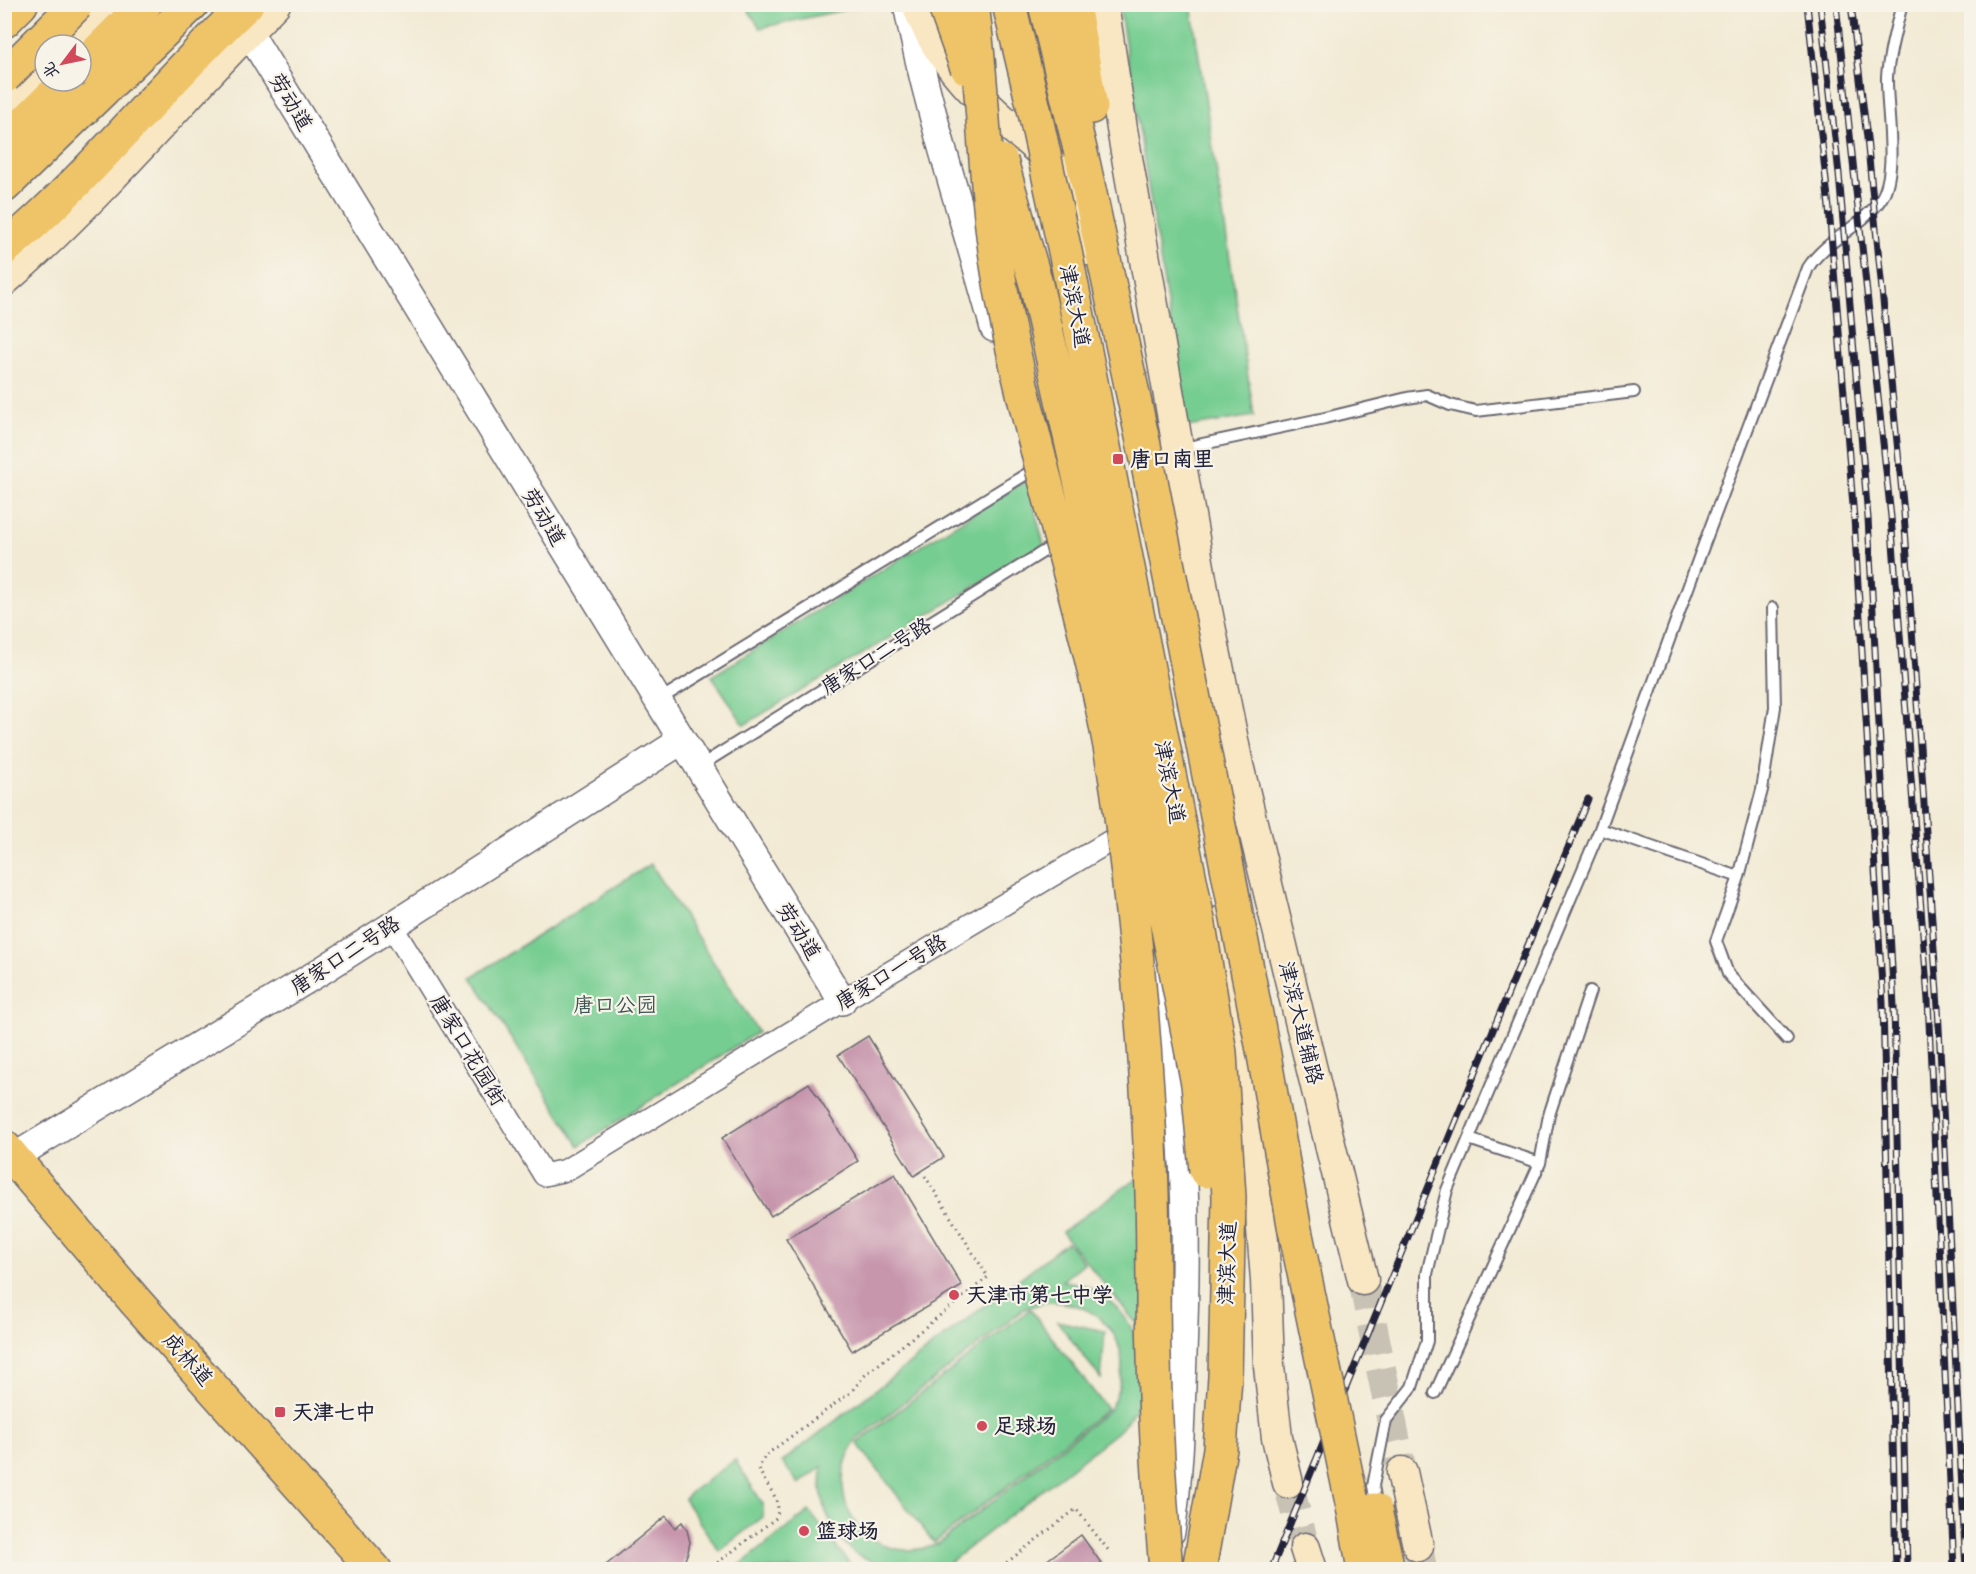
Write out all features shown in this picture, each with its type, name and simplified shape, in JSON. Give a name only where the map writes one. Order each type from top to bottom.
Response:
[{"type":"main road","points":[[4,21],[21,4]]},
{"type":"main road","points":[[4,64],[60,4]]},
{"type":"main road","points":[[4,77],[77,4]]},
{"type":"main road","points":[[73,33],[101,4]]},
{"type":"main road","points":[[93,56],[145,4]]},
{"type":"main road","points":[[4,186],[192,4]]},
{"type":"main road","points":[[4,249],[59,200],[114,144],[212,37],[275,4]]},
{"type":"main road","points":[[917,4],[929,35],[945,60],[987,105],[1055,168],[1068,188],[1077,211],[1099,296],[1255,1062],[1294,1225],[1364,1569]]},
{"type":"main road","points":[[944,4],[1006,174],[1026,244],[1088,516],[1198,1084],[1207,1190],[1225,1333]]},
{"type":"main road","points":[[972,4],[980,60],[986,154],[1000,287],[1034,435],[1108,732],[1122,819],[1139,971],[1150,1143],[1156,1441],[1166,1569]]},
{"type":"main road","points":[[999,4],[1035,113]]},
{"type":"main road","name":"津滨大道","points":[[1009,4],[1066,256],[1199,926],[1220,1053],[1229,1197],[1226,1377],[1220,1449],[1199,1569]]},
{"type":"main road","name":"津滨大道","points":[[1045,4],[1084,166],[1146,455],[1255,1062],[1258,1177],[1266,1280],[1269,1366],[1277,1438],[1288,1483]]},
{"type":"main road","points":[[1074,4],[1105,198],[1129,314],[1146,455]]},
{"type":"main road","name":"津滨大道辅路","points":[[1102,4],[1204,601],[1238,765],[1363,1280]]},
{"type":"main road","points":[[4,281],[28,261],[102,187],[247,18]]},
{"type":"main road","points":[[4,103],[33,74]]},
{"type":"main road","points":[[4,143],[56,93]]},
{"type":"main road","points":[[1255,1062],[1318,1262],[1388,1569]]},
{"type":"main road","name":"成林道","points":[[7,1158],[136,1319],[354,1569]]},
{"type":"main road","name":"成林道","points":[[7,1158],[375,1569]]},
{"type":"main road","points":[[1402,1472],[1418,1546]]},
{"type":"street","points":[[907,4],[915,47],[1054,545],[1081,656],[1102,779],[1136,901],[1165,1021],[1179,1106],[1185,1185],[1186,1276],[1178,1488],[1166,1569]]},
{"type":"street","name":"劳动道","points":[[247,18],[681,741],[842,1001]]},
{"type":"street","name":"唐家口二号路","points":[[7,1158],[318,973],[681,741]]},
{"type":"street","name":"唐家口一号路","points":[[544,1175],[566,1170],[842,1001],[1238,765]]},
{"type":"street","name":"唐家口花园街","points":[[391,925],[544,1175]]},
{"type":"lane","points":[[1388,1569],[1373,1486],[1386,1420],[1412,1387],[1427,1341],[1427,1274],[1447,1190],[1600,829],[1808,268],[1826,245],[1853,227],[1881,198],[1890,173],[1887,77],[1890,48],[1902,4]]},
{"type":"lane","points":[[1178,450],[1407,398],[1426,396],[1476,411],[1634,392]]},
{"type":"lane","points":[[657,701],[1034,470]]},
{"type":"lane","name":"唐家口二号路","points":[[698,767],[1054,545]]},
{"type":"lane","points":[[1773,608],[1775,707],[1762,790],[1739,877],[1716,941],[1728,974],[1787,1039]]},
{"type":"lane","points":[[1600,829],[1739,877]]},
{"type":"lane","points":[[1435,1393],[1540,1163],[1549,1115],[1590,991]]},
{"type":"lane","points":[[1469,1139],[1540,1163]]},
{"type":"path","points":[[708,1569],[776,1518],[779,1509],[776,1497],[760,1475],[759,1467],[766,1455],[851,1392],[864,1376],[988,1277],[925,1176]]},
{"type":"path","points":[[997,1569],[1076,1509],[1109,1551]]},
{"type":"path","points":[[717,1563],[722,1569]]},
{"type":"green space","points":[[745,5],[867,5],[760,28]]},
{"type":"green space","points":[[1119,5],[1191,5],[1254,416],[1187,427]]},
{"type":"green space","points":[[1027,480],[1044,545],[744,725],[712,676]]},
{"type":"green space","name":"唐口公园","points":[[651,864],[758,1032],[579,1146],[472,977]]},
{"type":"green space","points":[[1144,1173],[1144,1333],[1062,1232]]},
{"type":"green space","points":[[1067,1242],[1084,1263],[1062,1281],[1089,1288],[1112,1303],[1130,1325],[1135,1338],[1140,1357],[1140,1392],[1136,1406],[1127,1422],[941,1569],[886,1568],[854,1553],[837,1535],[826,1512],[821,1490],[822,1467],[799,1484],[782,1462]],"holes":[[[1046,1302],[1069,1304],[1088,1310],[1103,1321],[1114,1335],[1120,1351],[1122,1370],[1118,1389],[1109,1410],[938,1544],[913,1550],[891,1548],[872,1539],[857,1525],[847,1507],[843,1486],[846,1463],[856,1440],[1024,1309]]]},
{"type":"green space","name":"足球场","points":[[1030,1309],[1107,1409],[934,1543],[857,1443]]},
{"type":"green space","points":[[1057,1321],[1105,1331],[1101,1379]]},
{"type":"green space","points":[[735,1460],[763,1504],[763,1517],[719,1551],[684,1499]]},
{"type":"green space","name":"篮球场","points":[[809,1511],[854,1569],[736,1568]]},
{"type":"building","points":[[868,1036],[944,1157],[914,1176],[838,1055]]},
{"type":"building","points":[[809,1083],[858,1161],[771,1216],[722,1138]]},
{"type":"building","points":[[895,1174],[962,1286],[852,1351],[786,1239]]},
{"type":"building","points":[[666,1516],[675,1528],[682,1522],[687,1530],[690,1542],[681,1570],[600,1570]]},
{"type":"building","points":[[1081,1535],[1106,1570],[1034,1570]]},
{"type":"tunnel","points":[[1363,1280],[1402,1472]]},
{"type":"tunnel","points":[[1288,1483],[1305,1548]]},
{"type":"tunnel","points":[[1418,1546],[1422,1570]]},
{"type":"railway","points":[[1807,4],[1829,208],[1854,518],[1883,1003],[1896,1570]]},
{"type":"railway","points":[[1820,4],[1839,174],[1868,518],[1894,1006],[1907,1570]]},
{"type":"railway","points":[[1836,4],[1891,517],[1928,1000],[1954,1570]]},
{"type":"railway","points":[[1851,4],[1867,138],[1904,513],[1938,1007],[1966,1570]]},
{"type":"railway","points":[[1271,1570],[1588,799]]},
{"type":"place","name":"唐口南里","points":[[1118,459]]},
{"type":"place","name":"天津市第七中学","points":[[954,1295]]},
{"type":"place","name":"天津七中","points":[[280,1412]]},
{"type":"place","name":"足球场","points":[[982,1426]]},
{"type":"place","name":"篮球场","points":[[804,1531]]}]
